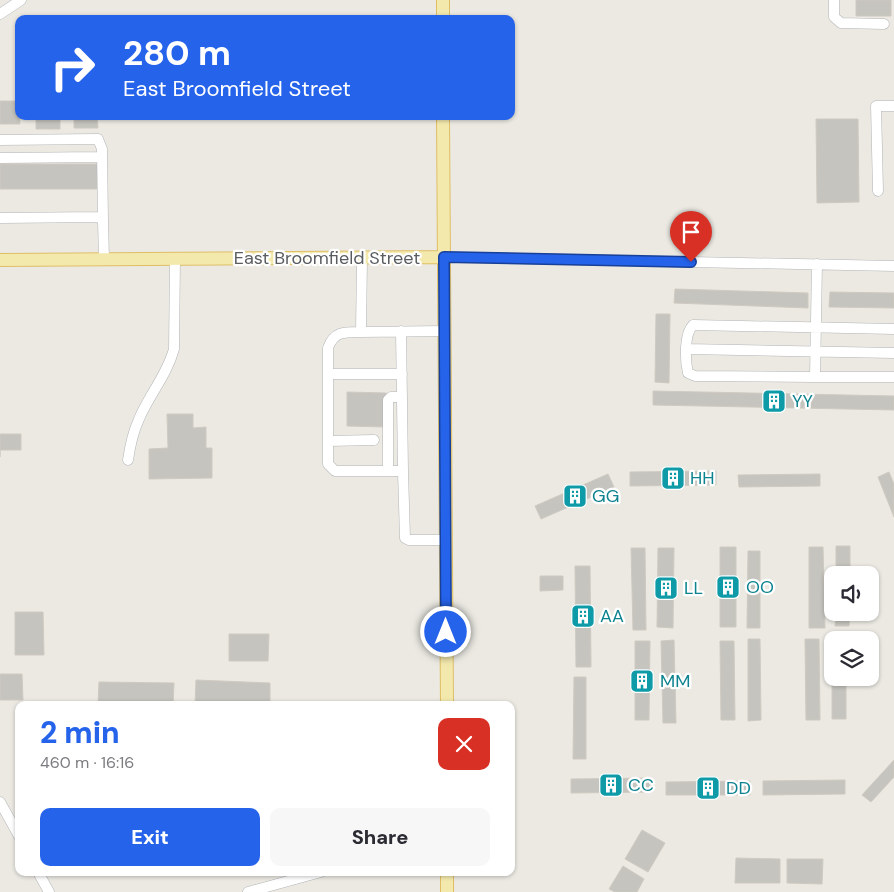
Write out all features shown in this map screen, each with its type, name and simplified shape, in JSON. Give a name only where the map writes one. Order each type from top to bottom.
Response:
[{"type":"main road","points":[[442,0],[443,15]]},
{"type":"main road","points":[[443,120],[446,701]]},
{"type":"main road","name":"East Broomfield Street","points":[[0,260],[444,257]]},
{"type":"main road","points":[[447,876],[448,892]]},
{"type":"street","points":[[0,14],[21,0]]},
{"type":"street","points":[[834,0],[834,17],[841,23],[884,24]]},
{"type":"street","points":[[878,191],[876,106],[894,106]]},
{"type":"street","points":[[0,140],[98,140],[102,149],[104,259]]},
{"type":"street","points":[[0,158],[101,157]]},
{"type":"street","points":[[0,218],[99,217],[103,221]]},
{"type":"street","name":"East Broomfield Street","points":[[444,257],[894,266]]},
{"type":"street","points":[[361,332],[362,258]]},
{"type":"street","points":[[128,460],[131,440],[139,418],[170,364],[174,349],[175,259]]},
{"type":"street","points":[[815,377],[817,264]]},
{"type":"street","points":[[894,329],[693,325],[688,330],[687,349],[688,372],[695,376],[894,377]]},
{"type":"street","points":[[401,331],[405,538],[409,540],[446,540]]},
{"type":"street","points":[[403,470],[335,471],[328,464],[328,348],[331,339],[338,333],[445,331]]},
{"type":"street","points":[[687,349],[894,353]]},
{"type":"street","points":[[328,374],[402,374]]},
{"type":"street","points":[[388,471],[388,400],[391,397],[402,397]]},
{"type":"street","points":[[328,441],[374,440]]},
{"type":"street","points":[[0,802],[15,829]]},
{"type":"street","points":[[40,876],[49,892]]},
{"type":"street","points":[[248,892],[306,876]]},
{"type":"building","points":[[856,0],[891,0],[891,16],[856,16]]},
{"type":"building","points":[[0,101],[15,101],[15,120],[20,120],[20,124],[0,124]]},
{"type":"building","points":[[816,119],[858,119],[859,202],[817,203]]},
{"type":"building","points":[[36,120],[60,120],[60,129],[36,129]]},
{"type":"building","points":[[74,120],[97,120],[98,128],[74,128]]},
{"type":"building","points":[[0,164],[99,164],[99,189],[0,189]]},
{"type":"building","points":[[675,289],[808,293],[808,308],[674,303]]},
{"type":"building","points":[[830,292],[894,293],[894,308],[829,307]]},
{"type":"building","points":[[656,314],[670,314],[669,383],[655,382]]},
{"type":"building","name":"YY","points":[[653,391],[894,396],[894,410],[653,405]]},
{"type":"building","points":[[347,392],[386,393],[386,427],[347,426]]},
{"type":"building","points":[[167,414],[193,414],[193,428],[206,427],[206,448],[212,448],[212,478],[149,479],[149,449],[168,448]]},
{"type":"building","points":[[0,434],[21,434],[21,450],[0,450]]},
{"type":"building","name":"HH","points":[[716,471],[716,485],[630,486],[630,472]]},
{"type":"building","points":[[889,472],[894,484],[894,517],[878,477]]},
{"type":"building","name":"GG","points":[[608,474],[614,487],[541,519],[535,506]]},
{"type":"building","points":[[820,474],[820,486],[739,487],[738,475]]},
{"type":"building","points":[[836,546],[850,546],[850,566],[836,566]]},
{"type":"building","name":"OO","points":[[720,547],[736,547],[736,627],[720,627]]},
{"type":"building","points":[[809,547],[823,547],[825,628],[809,628]]},
{"type":"building","points":[[631,548],[645,548],[646,630],[633,630]]},
{"type":"building","name":"LL","points":[[658,548],[674,548],[673,628],[657,627]]},
{"type":"building","points":[[748,551],[760,551],[760,628],[747,628]]},
{"type":"building","name":"AA","points":[[575,566],[590,566],[591,667],[576,667]]},
{"type":"building","points":[[540,576],[563,576],[563,590],[540,591]]},
{"type":"building","points":[[15,612],[43,612],[44,655],[15,655]]},
{"type":"building","points":[[835,621],[849,621],[849,626],[835,626]]},
{"type":"building","points":[[229,634],[269,634],[268,661],[229,661]]},
{"type":"building","points":[[748,639],[760,639],[761,720],[748,721]]},
{"type":"building","points":[[805,639],[819,639],[820,720],[806,720]]},
{"type":"building","points":[[674,640],[676,723],[663,723],[661,641]]},
{"type":"building","name":"MM","points":[[635,641],[650,641],[649,720],[635,720]]},
{"type":"building","points":[[720,641],[734,641],[735,720],[721,720]]},
{"type":"building","points":[[0,674],[22,674],[23,700],[0,700]]},
{"type":"building","points":[[574,677],[586,677],[586,759],[573,759]]},
{"type":"building","points":[[196,680],[270,683],[270,701],[195,701]]},
{"type":"building","points":[[99,682],[174,683],[173,701],[98,701]]},
{"type":"building","points":[[832,686],[846,686],[846,719],[832,719]]},
{"type":"building","points":[[894,760],[894,777],[871,802],[862,795]]},
{"type":"building","name":"CC","points":[[651,778],[652,792],[571,793],[571,779]]},
{"type":"building","points":[[845,780],[845,794],[763,795],[763,781]]},
{"type":"building","name":"DD","points":[[750,781],[750,795],[666,795],[666,782]]},
{"type":"building","points":[[642,830],[665,843],[648,872],[625,859]]},
{"type":"building","points":[[736,858],[780,859],[780,883],[735,883]]},
{"type":"building","points":[[787,859],[823,859],[822,884],[787,883]]},
{"type":"building","points":[[623,866],[644,879],[637,892],[615,892],[609,889]]},
{"type":"place","name":"YY","points":[[774,401]]},
{"type":"place","name":"HH","points":[[673,478]]},
{"type":"place","name":"GG","points":[[575,496]]},
{"type":"place","name":"OO","points":[[728,587]]},
{"type":"place","name":"LL","points":[[666,588]]},
{"type":"place","name":"AA","points":[[583,616]]},
{"type":"place","name":"MM","points":[[642,681]]},
{"type":"place","name":"CC","points":[[611,785]]},
{"type":"place","name":"DD","points":[[708,788]]},
{"type":"route","points":[[446,632],[444,257],[691,262]]}]
